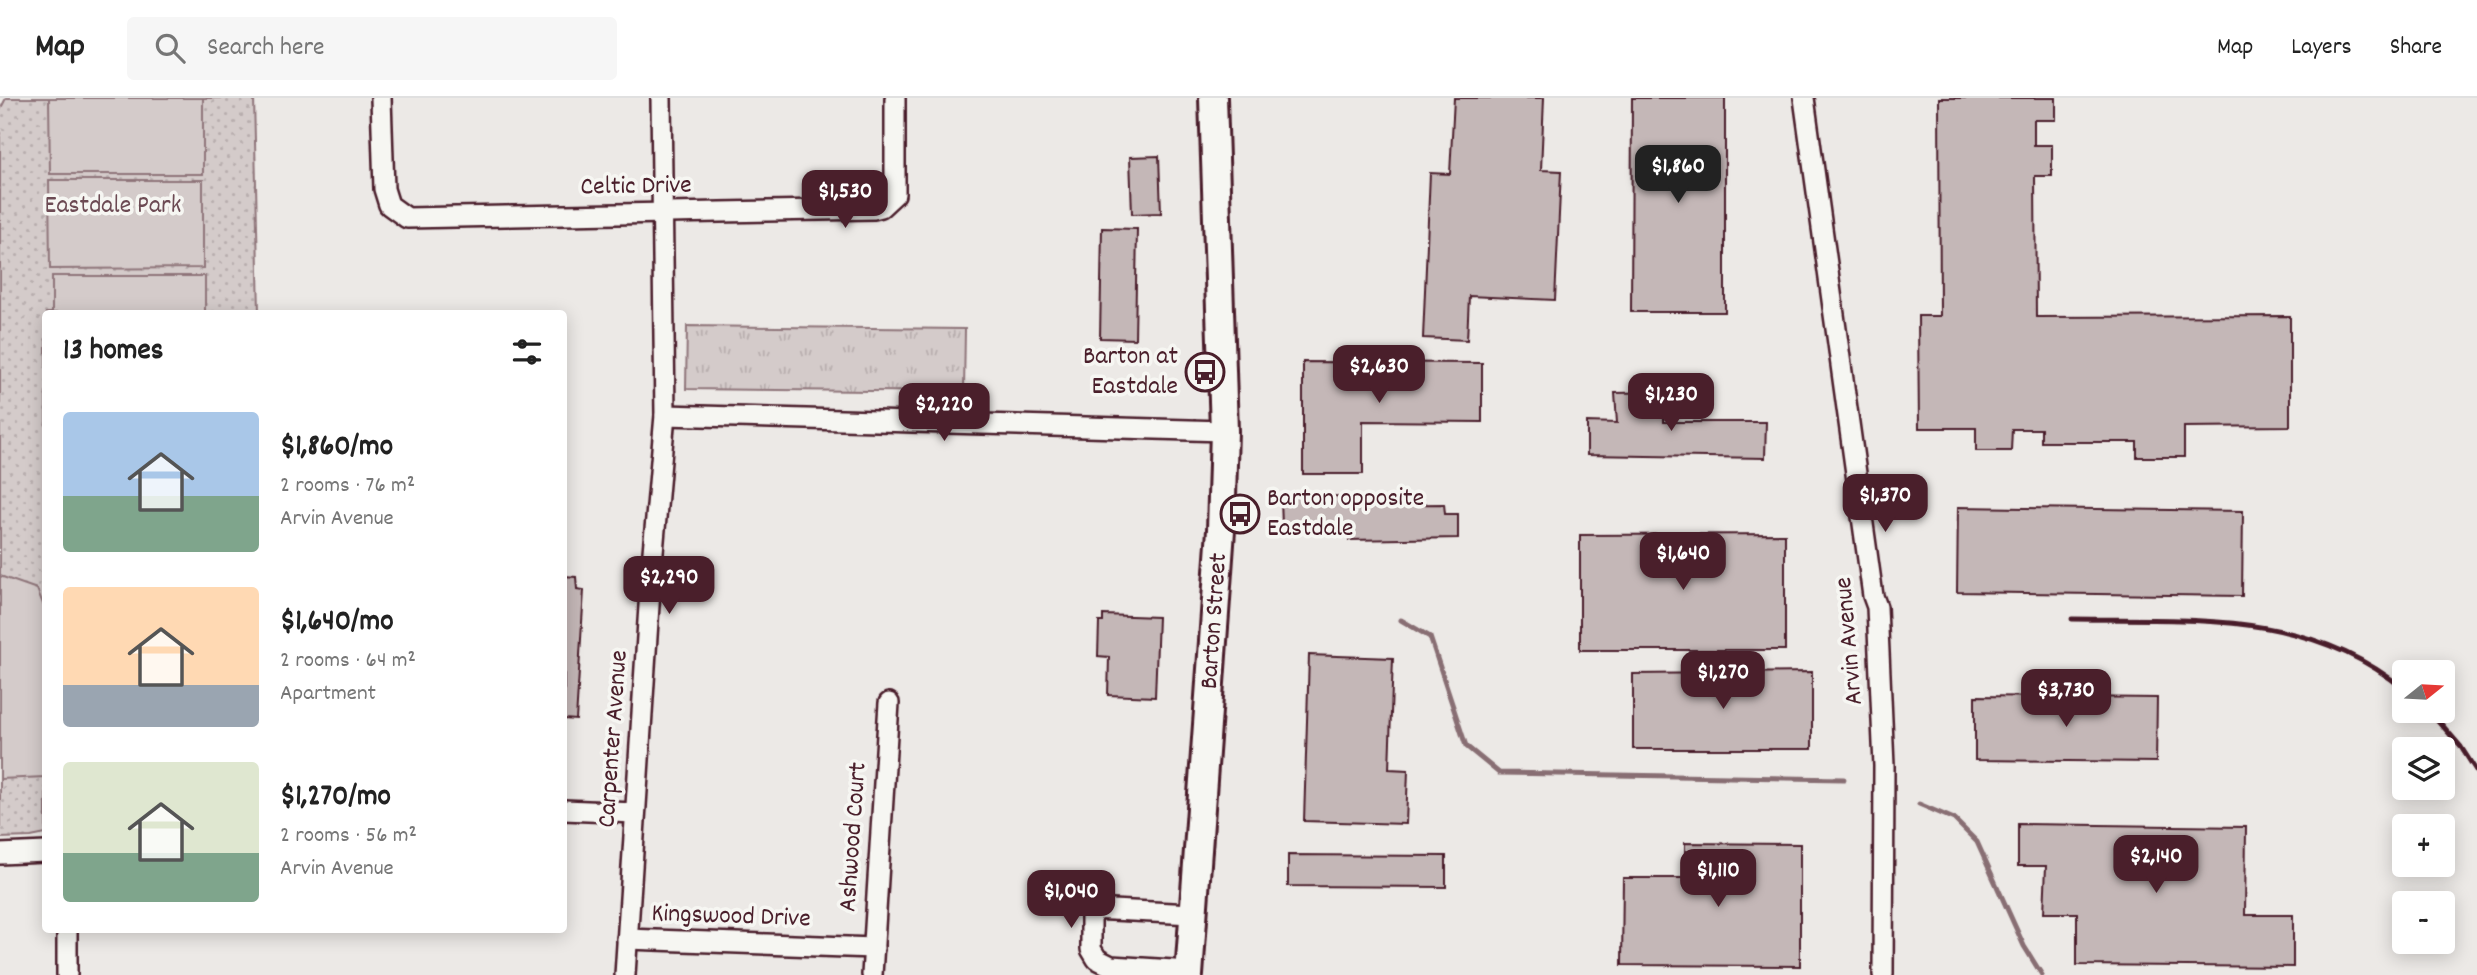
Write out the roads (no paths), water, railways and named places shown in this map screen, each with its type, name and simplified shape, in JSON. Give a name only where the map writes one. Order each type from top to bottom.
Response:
[{"type":"main road","name":"Barton Street","points":[[1189,973],[1221,530],[1224,431],[1213,98]]},
{"type":"street","name":"Celtic Drive","points":[[382,98],[384,189],[389,205],[407,218],[873,209],[881,207],[895,194],[895,98]]},
{"type":"street","name":"Carpenter Avenue","points":[[625,975],[650,575],[665,415],[661,98]]},
{"type":"street","name":"Arvin Avenue","points":[[1804,98],[1873,596],[1877,607],[1884,766],[1883,975]]},
{"type":"street","points":[[665,415],[1224,431]]},
{"type":"street","name":"Ashwood Court","points":[[872,975],[889,703]]},
{"type":"street","points":[[567,810],[635,813]]},
{"type":"street","points":[[0,854],[42,852]]},
{"type":"street","points":[[1189,973],[1111,967],[1097,959],[1091,949],[1091,909],[1193,914]]},
{"type":"street","points":[[67,933],[67,975]]},
{"type":"street","name":"Kingswood Drive","points":[[627,939],[874,948]]},
{"type":"waterway","points":[[1401,620],[1430,637],[1466,746],[1499,773],[1844,779]]},
{"type":"waterway","points":[[1919,804],[1954,819],[1977,842],[2024,946],[2042,975]]},
{"type":"railway","points":[[2072,619],[2203,621],[2287,632],[2327,645],[2366,663],[2392,681]]},
{"type":"railway","points":[[2440,723],[2461,747],[2477,772]]},
{"type":"place","name":"Barton at Eastdale","points":[[1205,372]]},
{"type":"place","name":"Barton opposite Eastdale","points":[[1240,514]]},
{"type":"park label","name":"Eastdale Park","points":[[113,206]]}]
